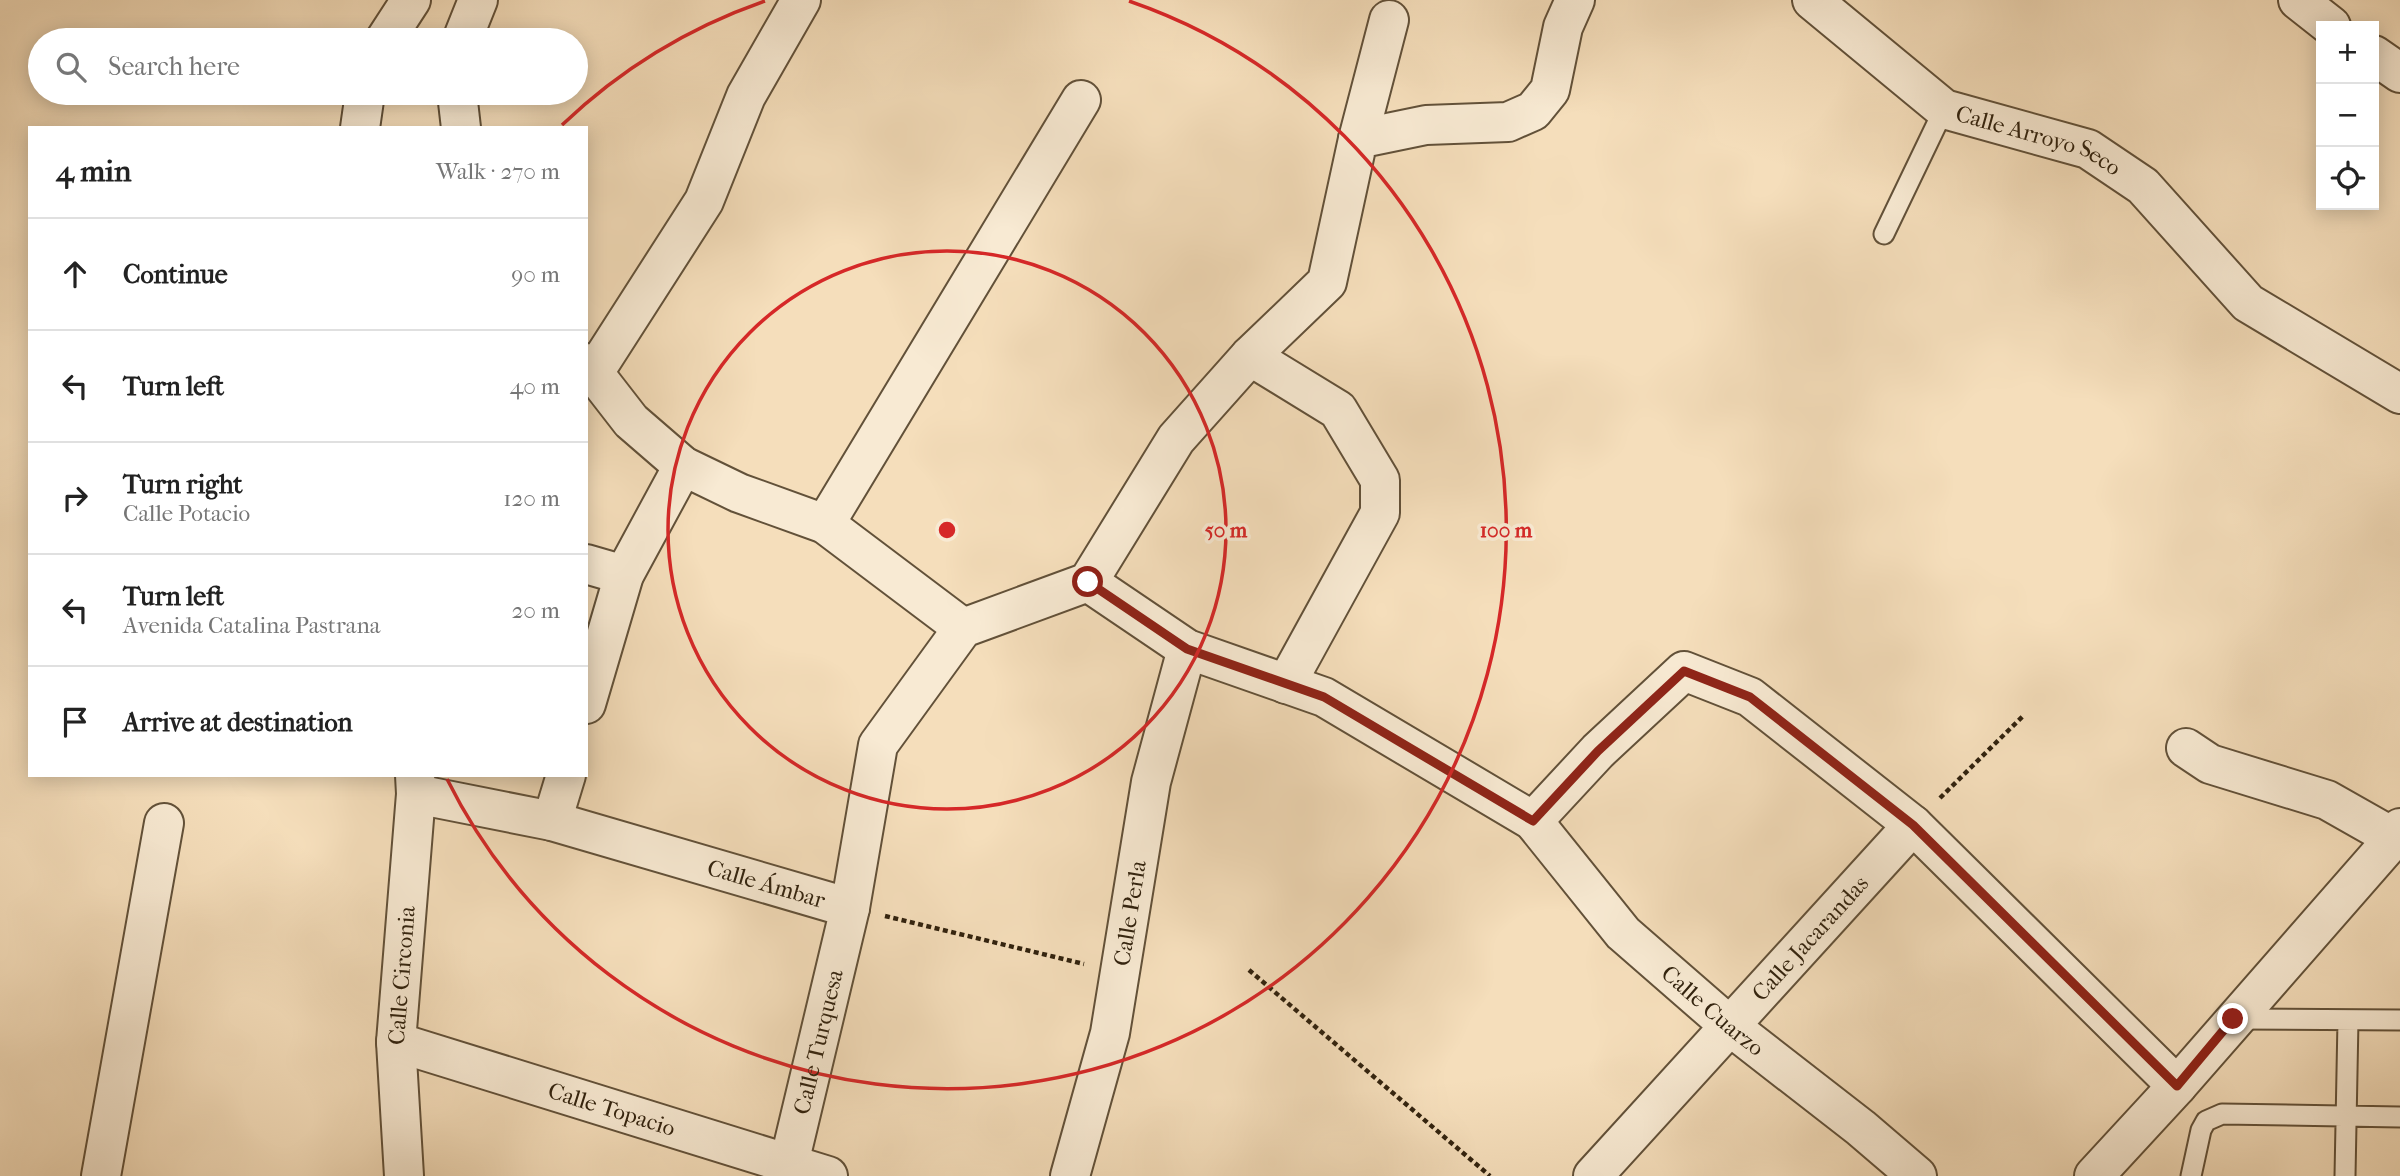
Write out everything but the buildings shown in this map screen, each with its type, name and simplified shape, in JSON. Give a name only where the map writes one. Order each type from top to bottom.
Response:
[{"type":"street","points":[[393,28],[411,0]]},
{"type":"street","points":[[467,28],[478,0]]},
{"type":"street","points":[[801,0],[746,96],[705,201],[590,369],[631,421],[683,466],[739,493],[825,524],[963,628],[1088,582],[1176,439],[1250,356],[1327,282],[1358,139],[1389,20]]},
{"type":"street","points":[[1358,139],[1426,125],[1508,122],[1533,111],[1550,90],[1563,27],[1575,0]]},
{"type":"street","name":"Calle Arroyo Seco","points":[[1812,0],[1944,109],[2088,149],[2143,186],[2248,303],[2400,394]]},
{"type":"street","points":[[2298,0],[2325,21]]},
{"type":"street","points":[[2379,58],[2400,73]]},
{"type":"street","points":[[825,524],[1081,100]]},
{"type":"street","points":[[360,126],[363,105]]},
{"type":"street","points":[[458,105],[461,126]]},
{"type":"street","points":[[1250,356],[1338,410],[1380,480],[1380,513],[1286,684]]},
{"type":"street","points":[[588,697],[624,575],[683,466]]},
{"type":"street","points":[[588,565],[624,575]]},
{"type":"street","points":[[1088,582],[1187,649],[1324,697],[1533,821],[1598,751],[1684,671],[1750,697],[1913,825],[2177,1086]]},
{"type":"street","name":"Calle Turquesa","points":[[788,1169],[850,908],[878,745],[963,628]]},
{"type":"street","name":"Calle Perla","points":[[1070,1176],[1110,1033],[1151,782],[1187,649]]},
{"type":"street","points":[[2094,1176],[2177,1086],[2397,833],[2327,800],[2210,764],[2186,748]]},
{"type":"street","points":[[552,821],[565,777]]},
{"type":"street","name":"Calle Ámbar","points":[[415,785],[552,821],[850,908]]},
{"type":"street","name":"Calle Circonia","points":[[404,1176],[396,1042],[415,785]]},
{"type":"street","name":"Calle Cuarzo","points":[[1533,821],[1623,933],[1731,1027],[1861,1128],[1917,1176]]},
{"type":"street","points":[[101,1176],[164,823]]},
{"type":"street","name":"Calle Jacarandas","points":[[1593,1176],[1913,825]]},
{"type":"street","name":"Calle Topacio","points":[[396,1042],[788,1169],[828,1176]]},
{"type":"lane","points":[[1884,234],[1944,109]]},
{"type":"lane","points":[[2233,1019],[2400,1020]]},
{"type":"lane","points":[[2345,1176],[2348,1020]]},
{"type":"lane","points":[[2191,1176],[2201,1130],[2206,1121],[2222,1114],[2400,1117]]},
{"type":"path","points":[[1913,825],[2024,715]]},
{"type":"path","name":"Calle Ámbar","points":[[850,908],[1120,973]]},
{"type":"path","points":[[1249,970],[1490,1176]]},
{"type":"route","points":[[1088,582],[1187,649],[1324,697],[1533,821],[1598,751],[1684,671],[1750,697],[1913,825],[2177,1086],[2233,1019]]}]
